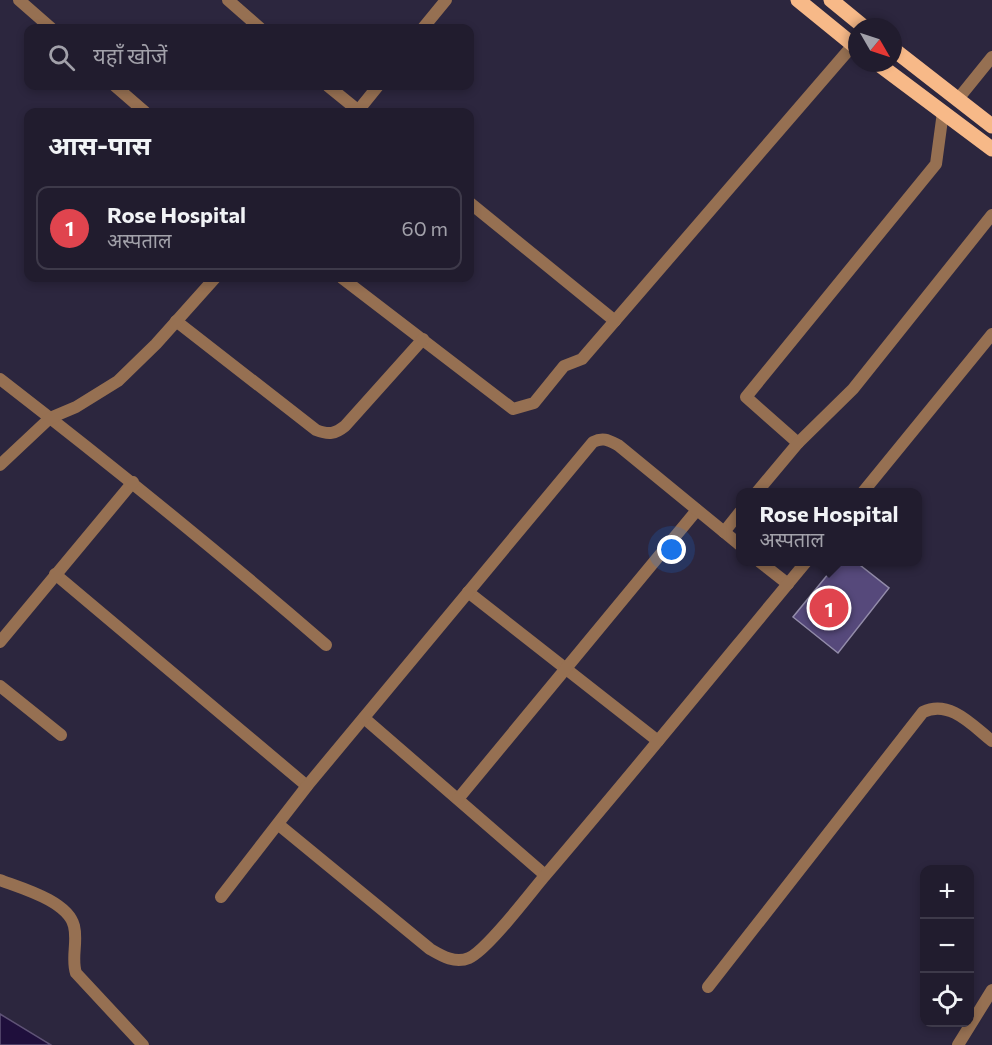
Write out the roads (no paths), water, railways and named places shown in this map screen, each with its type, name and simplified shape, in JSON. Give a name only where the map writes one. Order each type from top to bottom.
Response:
[{"type":"main road","points":[[798,0],[848,40]]},
{"type":"main road","points":[[831,0],[853,18]]},
{"type":"main road","points":[[902,56],[992,126]]},
{"type":"main road","points":[[889,72],[992,149]]},
{"type":"street","points":[[19,0],[46,24]]},
{"type":"street","points":[[228,0],[255,24]]},
{"type":"street","points":[[426,24],[446,0]]},
{"type":"street","points":[[347,282],[513,409],[534,403],[564,366],[582,359],[848,54]]},
{"type":"street","points":[[958,99],[992,57]]},
{"type":"street","points":[[120,90],[140,108]]},
{"type":"street","points":[[333,90],[353,108]]},
{"type":"street","points":[[361,108],[375,90]]},
{"type":"street","points":[[798,443],[746,397],[936,164],[943,112]]},
{"type":"street","points":[[474,205],[615,321]]},
{"type":"street","points":[[760,488],[798,443],[853,389],[992,215]]},
{"type":"street","points":[[0,465],[50,418],[76,407],[118,381],[211,282]]},
{"type":"street","points":[[176,321],[316,430],[327,434],[336,432],[345,426],[423,339]]},
{"type":"street","points":[[866,488],[992,334]]},
{"type":"street","points":[[0,380],[133,482],[326,645]]},
{"type":"street","points":[[221,897],[307,786],[586,449],[600,439],[618,445],[736,541]]},
{"type":"street","points":[[0,642],[133,482]]},
{"type":"street","points":[[458,799],[697,510]]},
{"type":"street","points":[[724,532],[736,518]]},
{"type":"street","points":[[766,566],[788,584]]},
{"type":"street","points":[[279,825],[430,949],[445,958],[459,960],[469,958],[480,949],[545,875],[802,566]]},
{"type":"street","points":[[55,574],[307,786]]},
{"type":"street","points":[[468,592],[658,741]]},
{"type":"street","points":[[0,686],[61,735]]},
{"type":"street","points":[[708,987],[923,712],[939,708],[949,710],[992,741]]},
{"type":"street","points":[[364,718],[545,875]]},
{"type":"street","points":[[0,880],[46,898],[69,916],[74,925],[76,973],[143,1045]]},
{"type":"street","points":[[958,1045],[992,990]]},
{"type":"place","name":"Rose Hospital","points":[[829,608]]}]
